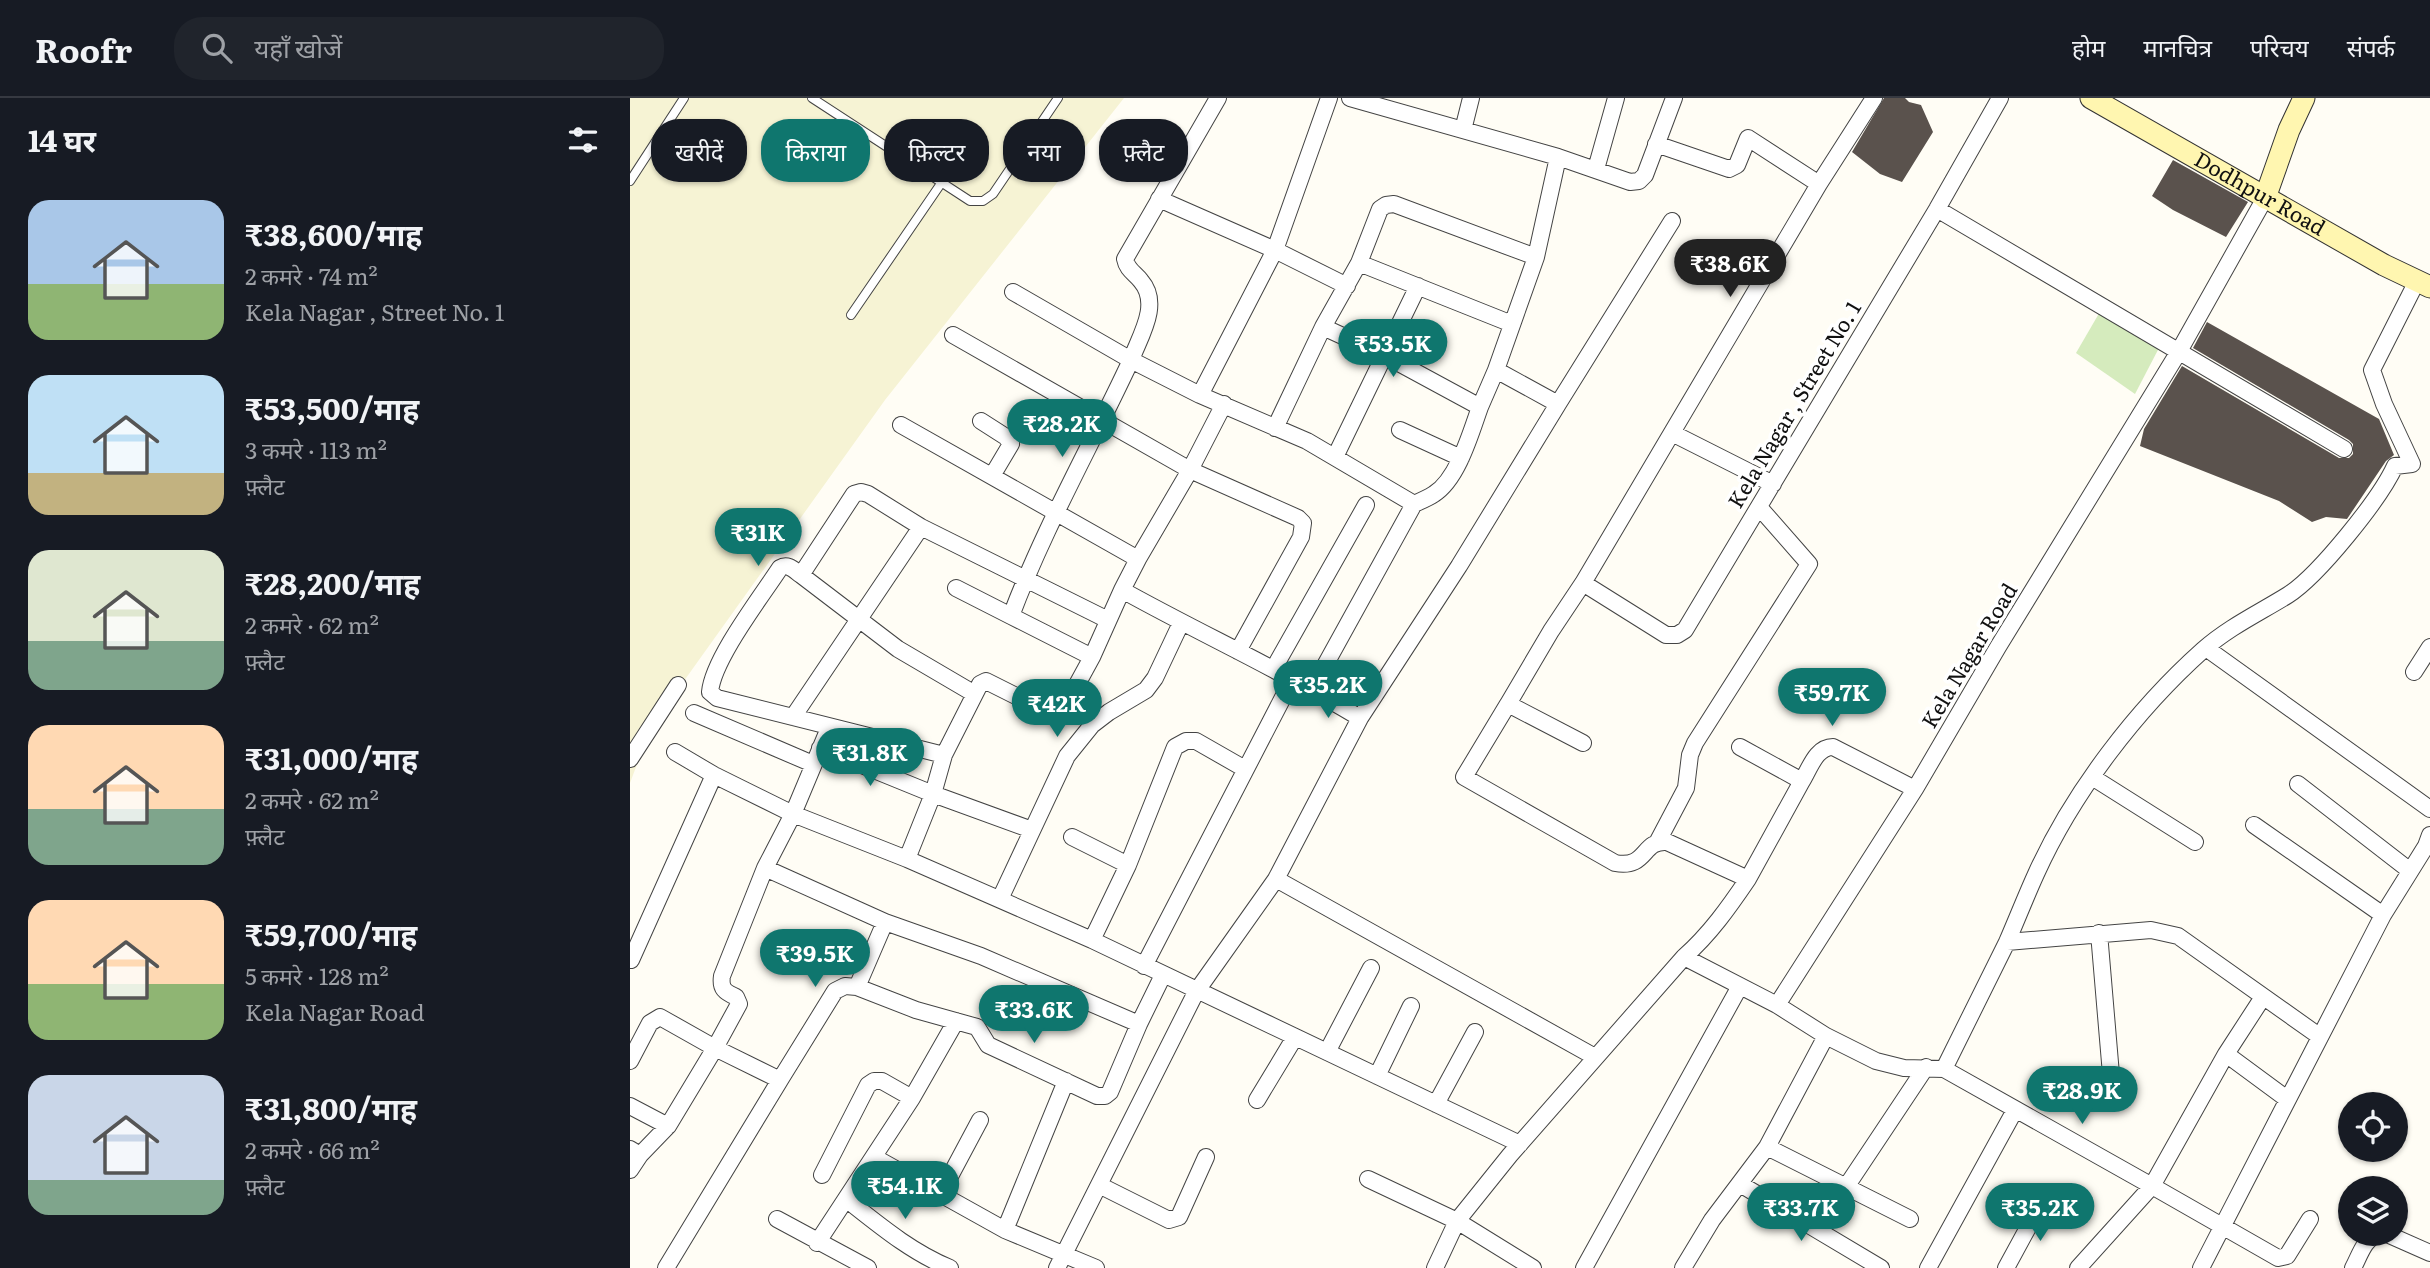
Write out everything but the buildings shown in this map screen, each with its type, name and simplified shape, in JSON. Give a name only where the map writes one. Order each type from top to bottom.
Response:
[{"type":"street","points":[[1011,617],[1055,514],[1103,422],[1131,360],[1150,309],[1150,294],[1127,267],[1125,259],[1218,98]]},
{"type":"street","points":[[1200,395],[1275,250],[1329,98]]},
{"type":"street","points":[[1350,98],[1558,157],[1630,182],[1639,181],[1645,175],[1674,98]]},
{"type":"street","points":[[1463,130],[1471,98]]},
{"type":"street","points":[[1596,169],[1616,98]]},
{"type":"street","points":[[1748,879],[1667,842],[1658,841],[1652,844],[1636,862],[1615,863],[1464,777],[1551,631],[1583,583],[1819,184],[1874,98]]},
{"type":"street","name":"Kela Nagar , Street No. 1","points":[[1583,583],[1666,635],[1677,635],[1685,630],[1937,209],[2000,98]]},
{"type":"street","name":"Dodhpur Road","points":[[2091,98],[2384,265],[2423,284]]},
{"type":"street","points":[[2265,198],[2289,130],[2304,98]]},
{"type":"street","points":[[1656,144],[1728,169],[1737,165],[1748,138],[1819,184]]},
{"type":"street","points":[[1312,689],[1414,504],[1436,493],[1461,458],[1536,257],[1558,157]]},
{"type":"street","name":"Kela Nagar Road","points":[[1777,1005],[1915,789],[1998,647],[2178,353],[2265,198]]},
{"type":"street","points":[[1159,199],[1275,250],[1347,286]]},
{"type":"street","points":[[1275,428],[1323,327],[1359,262],[1380,209],[1386,205],[1394,204],[1536,257]]},
{"type":"street","points":[[1937,209],[2344,449]]},
{"type":"street","points":[[1060,1262],[1196,992],[1276,879],[1360,718],[1459,566],[1672,221]]},
{"type":"street","points":[[1359,262],[1512,324]]},
{"type":"street","points":[[1944,1069],[2007,942],[2036,872],[2092,777],[2169,683],[2206,648],[2255,613],[2290,594],[2320,567],[2387,485],[2395,466],[2412,464],[2384,404],[2372,370],[2423,284]]},
{"type":"street","points":[[1335,457],[1418,286]]},
{"type":"street","points":[[1013,292],[1131,360],[1200,395],[1307,440],[1414,504]]},
{"type":"street","points":[[1323,327],[1384,355],[1480,407]]},
{"type":"street","points":[[953,335],[1190,470],[1303,523],[1301,537],[1238,651]]},
{"type":"street","points":[[1496,370],[1559,404]]},
{"type":"street","points":[[1068,701],[1138,559],[1190,470],[1224,404]]},
{"type":"street","points":[[981,421],[1006,437],[1011,444],[992,476]]},
{"type":"street","points":[[901,425],[1138,559]]},
{"type":"street","points":[[1400,430],[1461,458]]},
{"type":"street","points":[[1672,433],[1773,484]]},
{"type":"street","points":[[801,575],[854,494],[868,494],[921,527],[1108,620]]},
{"type":"street","points":[[1274,668],[1366,505]]},
{"type":"street","points":[[1658,841],[1686,788],[1690,755],[1695,743],[1809,564],[1759,507]]},
{"type":"street","points":[[793,717],[921,527]]},
{"type":"street","points":[[944,755],[717,698],[710,692],[711,683],[735,637],[780,568],[789,566],[898,649],[974,693]]},
{"type":"street","points":[[956,588],[1092,657]]},
{"type":"street","points":[[1122,590],[1181,623],[1274,668],[1360,718]]},
{"type":"street","points":[[1000,899],[1067,756],[1080,737],[1109,712],[1146,690],[1155,678],[1181,623]]},
{"type":"street","points":[[2414,672],[2430,647]]},
{"type":"street","points":[[2206,648],[2430,809]]},
{"type":"street","points":[[1144,966],[1292,680]]},
{"type":"street","points":[[907,859],[933,794],[944,755],[979,684],[985,681],[1018,697]]},
{"type":"street","points":[[630,759],[678,685]]},
{"type":"street","points":[[1508,704],[1583,743]]},
{"type":"street","points":[[694,713],[813,764]]},
{"type":"street","points":[[630,1170],[635,1152],[668,1126],[739,1004],[736,997],[724,991],[722,976],[765,868],[793,814],[829,728]]},
{"type":"street","points":[[1093,940],[1128,866],[1175,747],[1185,741],[1196,741],[1245,769]]},
{"type":"street","points":[[1740,747],[1802,781]]},
{"type":"street","points":[[1435,1268],[1457,1222],[1520,1144],[1728,909],[1748,879],[1820,751],[1833,747],[1915,789]]},
{"type":"street","points":[[820,748],[933,794],[1032,830]]},
{"type":"street","points":[[674,752],[793,814],[907,859],[1093,940],[1196,992],[1520,1144]]},
{"type":"street","points":[[631,960],[714,775]]},
{"type":"street","points":[[2092,777],[2195,842]]},
{"type":"street","points":[[2298,784],[2409,870]]},
{"type":"street","points":[[2254,825],[2383,915]]},
{"type":"street","points":[[2201,1268],[2319,1036],[2383,915],[2426,846],[2430,835]]},
{"type":"street","points":[[1072,837],[1128,866]]},
{"type":"street","points":[[765,868],[885,922],[981,956],[1139,1024]]},
{"type":"street","points":[[1276,879],[1595,1057]]},
{"type":"street","points":[[857,987],[885,922]]},
{"type":"street","points":[[2007,942],[2151,930],[2178,936],[2200,949],[2319,1036]]},
{"type":"street","points":[[2099,933],[2113,1098]]},
{"type":"street","points":[[1684,957],[1876,1061],[1904,1068],[1944,1069],[2278,1258],[2287,1256],[2310,1219]]},
{"type":"street","points":[[1326,1052],[1371,968]]},
{"type":"street","points":[[666,1268],[835,991],[845,986],[857,987],[916,1010],[976,1027],[988,1045],[1097,1096],[1105,1096],[1110,1093],[1163,975]]},
{"type":"street","points":[[1584,1268],[1740,986]]},
{"type":"street","points":[[2078,1268],[2152,1186],[2226,1054],[2263,997]]},
{"type":"street","points":[[1377,1076],[1411,1006]]},
{"type":"street","points":[[630,1061],[650,1023],[660,1017],[780,1080]]},
{"type":"street","points":[[817,1243],[912,1098],[956,1021]]},
{"type":"street","points":[[1436,1104],[1475,1032]]},
{"type":"street","points":[[1683,1268],[1712,1220],[1767,1147],[1826,1036]]},
{"type":"street","points":[[1257,1100],[1295,1037]]},
{"type":"street","points":[[2226,1054],[2287,1098]]},
{"type":"street","points":[[1846,1187],[1926,1068]]},
{"type":"street","points":[[1004,1230],[1066,1080]]},
{"type":"street","points":[[822,1175],[869,1085],[874,1081],[882,1081],[912,1098]]},
{"type":"street","points":[[630,1106],[668,1126]]},
{"type":"street","points":[[1928,1268],[2015,1110]]},
{"type":"street","points":[[940,1195],[980,1120]]},
{"type":"street","points":[[1767,1147],[1910,1219]]},
{"type":"street","points":[[874,1157],[1060,1262],[1096,1268]]},
{"type":"street","points":[[1099,1185],[1169,1220],[1175,1220],[1179,1217],[1206,1157]]},
{"type":"street","points":[[1368,1179],[1457,1222],[1533,1268]]},
{"type":"street","points":[[1740,1184],[1854,1262],[1881,1268]]},
{"type":"street","points":[[846,1199],[899,1240],[950,1268]]},
{"type":"street","points":[[2006,1268],[2043,1200]]},
{"type":"street","points":[[777,1219],[817,1243],[868,1268]]},
{"type":"street","points":[[2408,1244],[2430,1254]]},
{"type":"street","points":[[2353,1268],[2364,1246]]},
{"type":"lane","points":[[630,181],[684,98]]},
{"type":"lane","points":[[812,98],[884,145]]},
{"type":"lane","points":[[851,315],[942,182],[970,201],[983,201],[993,194],[1058,98]]},
{"type":"shaded area","points":[[630,98],[1124,98],[1107,119],[1099,119],[1099,130],[1085,147],[1085,119],[1003,119],[1003,182],[1058,182],[885,400],[651,727],[630,783]]},
{"type":"green space","points":[[2101,310],[2160,346],[2135,394],[2076,353]]}]
